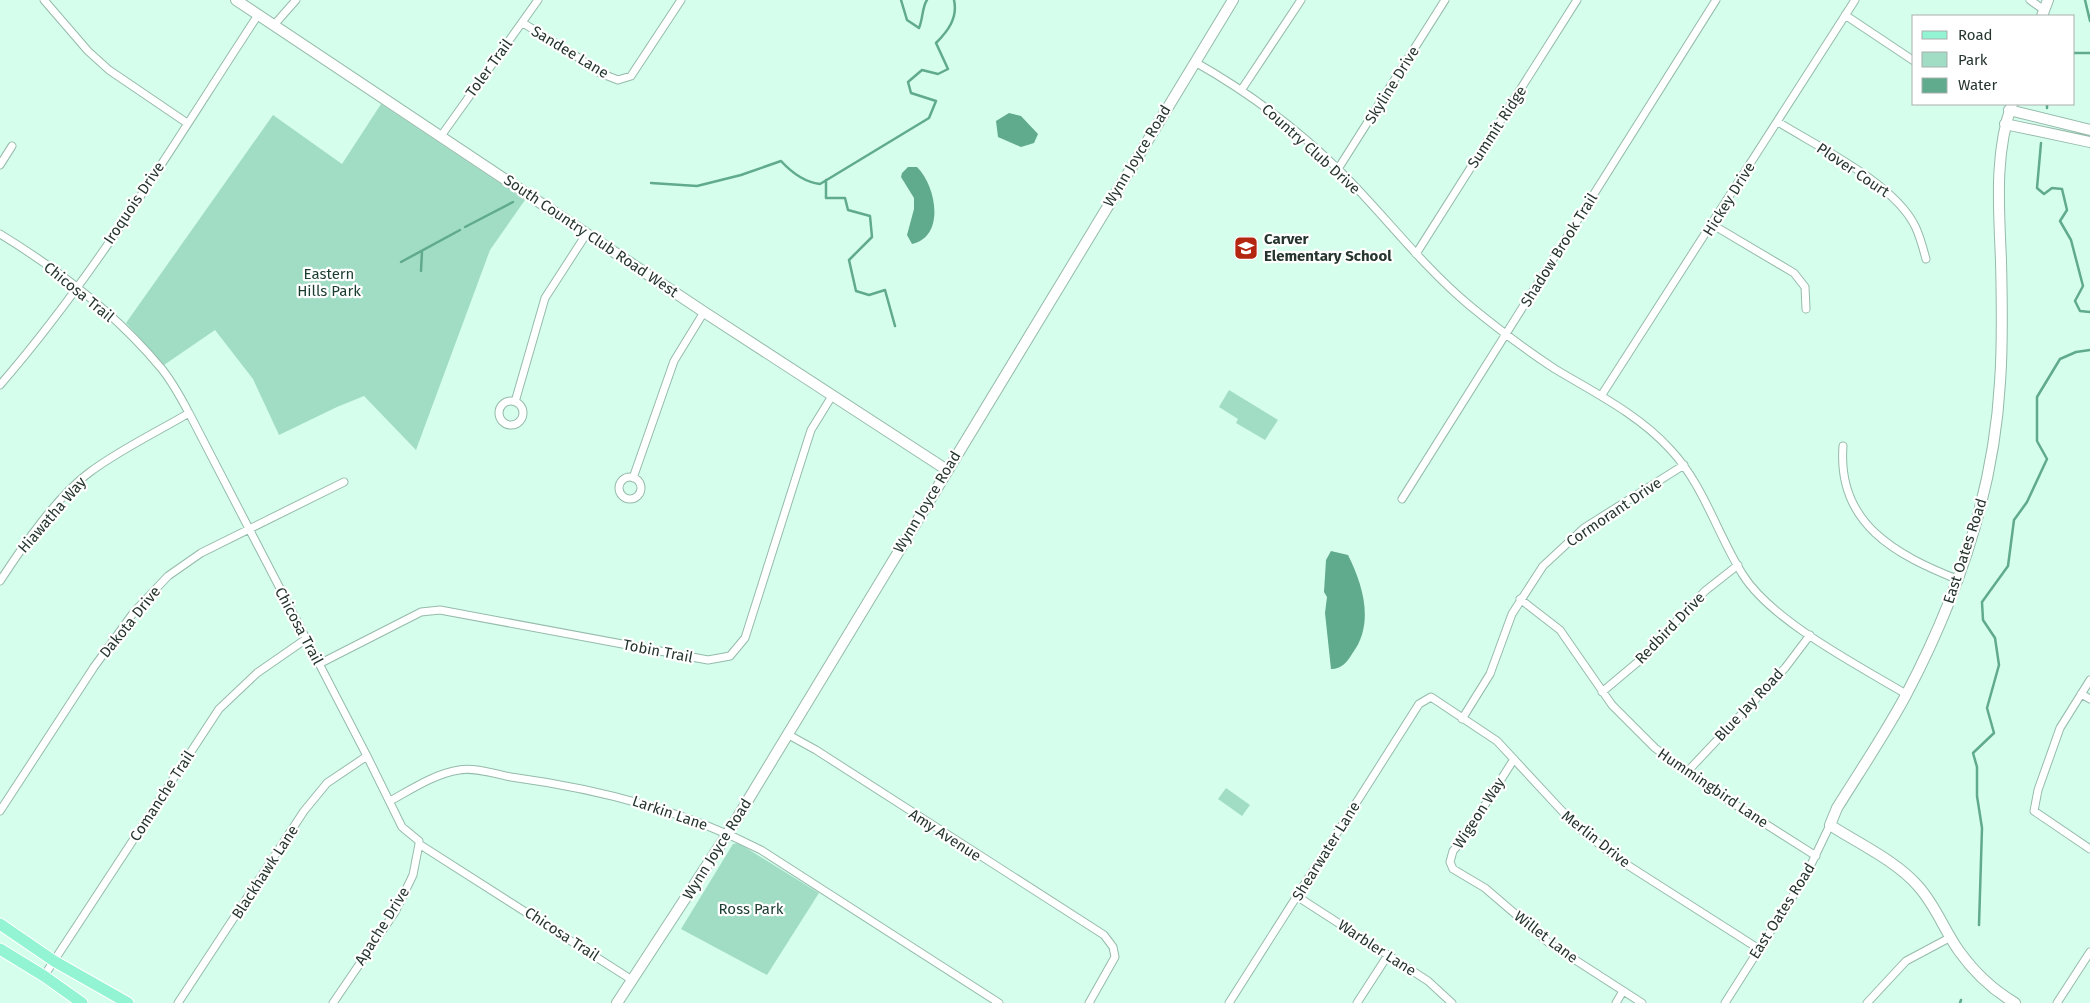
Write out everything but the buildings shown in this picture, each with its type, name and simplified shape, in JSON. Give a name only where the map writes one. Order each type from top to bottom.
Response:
[{"type":"main road","points":[[0,924],[54,961],[128,1003]]},
{"type":"main road","points":[[0,949],[44,976],[82,1003]]},
{"type":"street","points":[[44,0],[88,51],[109,70],[187,123]]},
{"type":"street","name":"South Country Club Road West","points":[[236,0],[704,312],[946,470]]},
{"type":"street","points":[[274,25],[296,0]]},
{"type":"street","name":"Toler Trail","points":[[441,136],[538,0]]},
{"type":"street","name":"Sandee Lane","points":[[522,23],[600,73],[618,80],[631,76],[681,0]]},
{"type":"street","name":"Wynn Joyce Road","points":[[617,1003],[728,833],[946,470],[1234,0]]},
{"type":"street","points":[[1242,89],[1301,0]]},
{"type":"street","name":"Skyline Drive","points":[[1338,170],[1445,0]]},
{"type":"street","name":"Summit Ridge","points":[[1416,254],[1577,0]]},
{"type":"street","name":"Shadow Brook Trail","points":[[1402,500],[1716,0]]},
{"type":"street","name":"Hickey Drive","points":[[1601,396],[1713,225],[1855,0]]},
{"type":"street","points":[[2030,0],[2045,9]]},
{"type":"street","name":"Iroquois Drive","points":[[0,385],[31,350],[78,288],[258,15]]},
{"type":"street","points":[[1845,15],[1912,60]]},
{"type":"street","name":"Country Club Drive","points":[[1195,62],[1242,89],[1283,120],[1338,170],[1416,254],[1467,303],[1552,367],[1629,414],[1655,434],[1684,465],[1699,488],[1744,577],[1768,602],[1810,635],[1906,694]]},
{"type":"street","points":[[2011,107],[2090,130]]},
{"type":"street","name":"East Oates Road","points":[[1725,1003],[1816,856],[1838,808],[1906,694],[1935,636],[1959,580],[1979,512],[1997,422],[2002,339],[1998,199],[2002,142],[2005,124],[2011,107]]},
{"type":"street","name":"Plover Court","points":[[1778,122],[1875,182],[1893,197],[1914,225],[1926,259]]},
{"type":"street","points":[[2005,124],[2090,142]]},
{"type":"street","points":[[0,165],[12,146]]},
{"type":"street","points":[[1713,225],[1794,273],[1805,287],[1806,308]]},
{"type":"street","points":[[515,402],[545,298],[587,233]]},
{"type":"street","name":"Chicosa Trail","points":[[0,234],[31,253],[78,288],[127,331],[162,369],[189,413],[402,826],[419,841],[419,844],[632,980]]},
{"type":"street","points":[[633,478],[674,361],[704,312]]},
{"type":"street","name":"Tobin Trail","points":[[319,664],[421,612],[440,610],[708,660],[730,656],[744,638],[811,430],[832,396]]},
{"type":"street","name":"Hiawatha Way","points":[[0,581],[19,552],[68,492],[90,472],[189,413]]},
{"type":"street","points":[[1843,446],[1841,466],[1843,478],[1859,515],[1870,529],[1903,555],[1959,580]]},
{"type":"street","name":"Cormorant Drive","points":[[1462,719],[1490,674],[1508,622],[1520,599],[1543,566],[1569,540],[1684,465]]},
{"type":"street","name":"Dakota Drive","points":[[0,811],[94,667],[139,606],[168,576],[190,561],[344,482]]},
{"type":"street","name":"Redbird Drive","points":[[1602,692],[1664,637],[1705,591],[1738,565]]},
{"type":"street","name":"Hummingbird Lane","points":[[1520,599],[1560,630],[1602,692],[1638,732],[1686,773],[1816,856]]},
{"type":"street","name":"Blue Jay Road","points":[[1686,773],[1785,668],[1810,635]]},
{"type":"street","name":"Comanche Trail","points":[[44,976],[219,708],[257,673],[306,639]]},
{"type":"street","points":[[2090,680],[2060,728],[2052,746],[2034,811],[2090,849]]},
{"type":"street","points":[[2081,694],[2090,699]]},
{"type":"street","name":"Merlin Drive","points":[[1425,700],[1431,697],[1497,741],[1576,826],[1618,859],[1758,949]]},
{"type":"street","name":"Shearwater Lane","points":[[1229,1003],[1419,704],[1425,700]]},
{"type":"street","name":"Amy Avenue","points":[[787,734],[816,750],[1104,935],[1113,946],[1116,957],[1089,1003]]},
{"type":"street","name":"Blackhawk Lane","points":[[178,1003],[304,811],[327,783],[367,756]]},
{"type":"street","name":"Wigeon Way","points":[[1453,869],[1450,862],[1453,851],[1464,838],[1514,759]]},
{"type":"street","name":"Larkin Lane","points":[[390,801],[436,776],[461,769],[554,783],[642,802],[728,833],[761,850],[999,1003]]},
{"type":"street","points":[[1830,825],[1901,870],[1917,884],[1930,900],[1958,950],[1979,975],[2015,1003]]},
{"type":"street","name":"Apache Drive","points":[[334,1003],[395,912],[413,875],[419,844]]},
{"type":"street","name":"Willet Lane","points":[[1453,869],[1485,888],[1549,943],[1642,1003]]},
{"type":"street","name":"Warbler Lane","points":[[1298,896],[1428,981],[1452,1003]]},
{"type":"street","points":[[1867,1003],[1906,961],[1951,937]]},
{"type":"street","points":[[2057,1003],[2090,952]]},
{"type":"street","points":[[1357,1003],[1388,955]]},
{"type":"street","points":[[1616,1003],[1624,991]]},
{"type":"green space","name":"Eastern Hills Park","points":[[381,104],[525,200],[490,250],[416,450],[364,396],[279,435],[253,379],[215,330],[164,365],[126,323],[273,115],[342,164]]},
{"type":"green space","points":[[1229,390],[1278,420],[1265,440],[1236,423],[1238,419],[1219,407]]},
{"type":"green space","points":[[1226,788],[1250,805],[1242,816],[1218,799]]},
{"type":"green space","name":"Ross Park","points":[[738,843],[819,893],[767,975],[681,929],[733,844]]},
{"type":"water","points":[[1009,113],[1021,116],[1038,134],[1034,143],[1021,147],[998,137],[996,121]]},
{"type":"water","points":[[908,167],[917,167],[924,175],[933,197],[934,210],[934,221],[930,232],[923,239],[912,244],[907,235],[914,209],[914,198],[901,177]]},
{"type":"water","points":[[1331,551],[1348,555],[1362,592],[1365,617],[1359,642],[1346,662],[1335,669],[1331,669],[1325,613],[1327,597],[1324,592],[1326,560]]},
{"type":"waterway","points":[[901,0],[907,20],[919,28],[927,0]]},
{"type":"waterway","points":[[651,183],[697,186],[741,175],[781,161],[799,176],[820,184],[929,118],[936,101],[911,93],[908,82],[922,70],[938,74],[948,69],[936,43],[951,24],[955,13],[954,0]]},
{"type":"waterway","points":[[2085,0],[2090,21]]},
{"type":"waterway","points":[[2075,53],[2090,53]]},
{"type":"waterway","points":[[2041,143],[2037,188],[2044,194],[2052,188],[2062,189],[2067,210],[2060,221],[2071,240],[2083,286],[2075,301],[2080,311],[2090,312]]},
{"type":"waterway","points":[[826,180],[826,198],[845,198],[848,210],[870,216],[872,237],[849,260],[856,291],[869,295],[885,290],[895,326]]},
{"type":"waterway","points":[[465,227],[513,202]]},
{"type":"waterway","points":[[401,262],[460,230]]},
{"type":"waterway","points":[[421,271],[422,251]]},
{"type":"waterway","points":[[1979,925],[1982,828],[1977,796],[1977,767],[1973,753],[1994,733],[1987,708],[1999,665],[1995,638],[1983,620],[1982,602],[2008,566],[2014,520],[2027,502],[2047,459],[2037,441],[2037,397],[2060,359],[2076,352],[2090,350]]},
{"type":"place","name":"Carver Elementary School","points":[[1246,248]]}]
